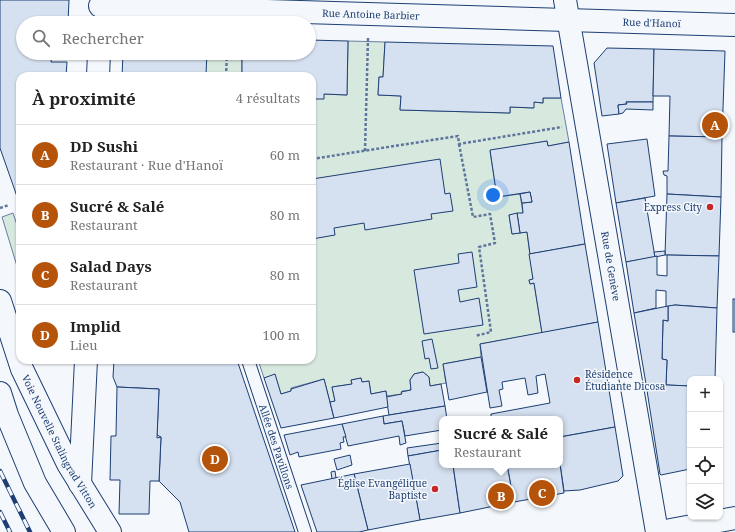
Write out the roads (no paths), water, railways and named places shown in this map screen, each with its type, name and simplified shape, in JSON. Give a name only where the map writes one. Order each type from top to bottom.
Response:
[{"type":"street","name":"Rue Antoine Barbier","points":[[100,10],[369,13],[567,10]]},
{"type":"street","name":"Rue d'Hanoï","points":[[567,10],[735,25]]},
{"type":"street","name":"Rue de Genève","points":[[567,10],[657,532]]},
{"type":"street","points":[[98,72],[99,60]]},
{"type":"street","name":"Voie Nouvelle Stalingrad Vitton","points":[[0,301],[16,350]]},
{"type":"street","name":"Voie Nouvelle Stalingrad Vitton","points":[[20,364],[68,464],[110,532]]},
{"type":"street","points":[[80,484],[86,364]]},
{"type":"street","points":[[0,393],[7,415],[35,483],[64,532]]},
{"type":"street","points":[[660,532],[735,518]]},
{"type":"lane","name":"Allée des Pavillons","points":[[249,364],[305,532]]},
{"type":"railway","points":[[0,471],[30,532]]},
{"type":"railway","points":[[0,512],[10,532]]},
{"type":"place","name":"DD Sushi","points":[[715,125]]},
{"type":"place","name":"Express City","points":[[710,207]]},
{"type":"place","name":"Résidence Étudiante Dicosa","points":[[577,380]]},
{"type":"place","name":"Implid","points":[[215,459]]},
{"type":"place","name":"Église Evangélique Baptiste","points":[[435,489]]},
{"type":"place","name":"Salad Days","points":[[542,493]]},
{"type":"place","name":"Sucré & Salé","points":[[501,496]]}]
